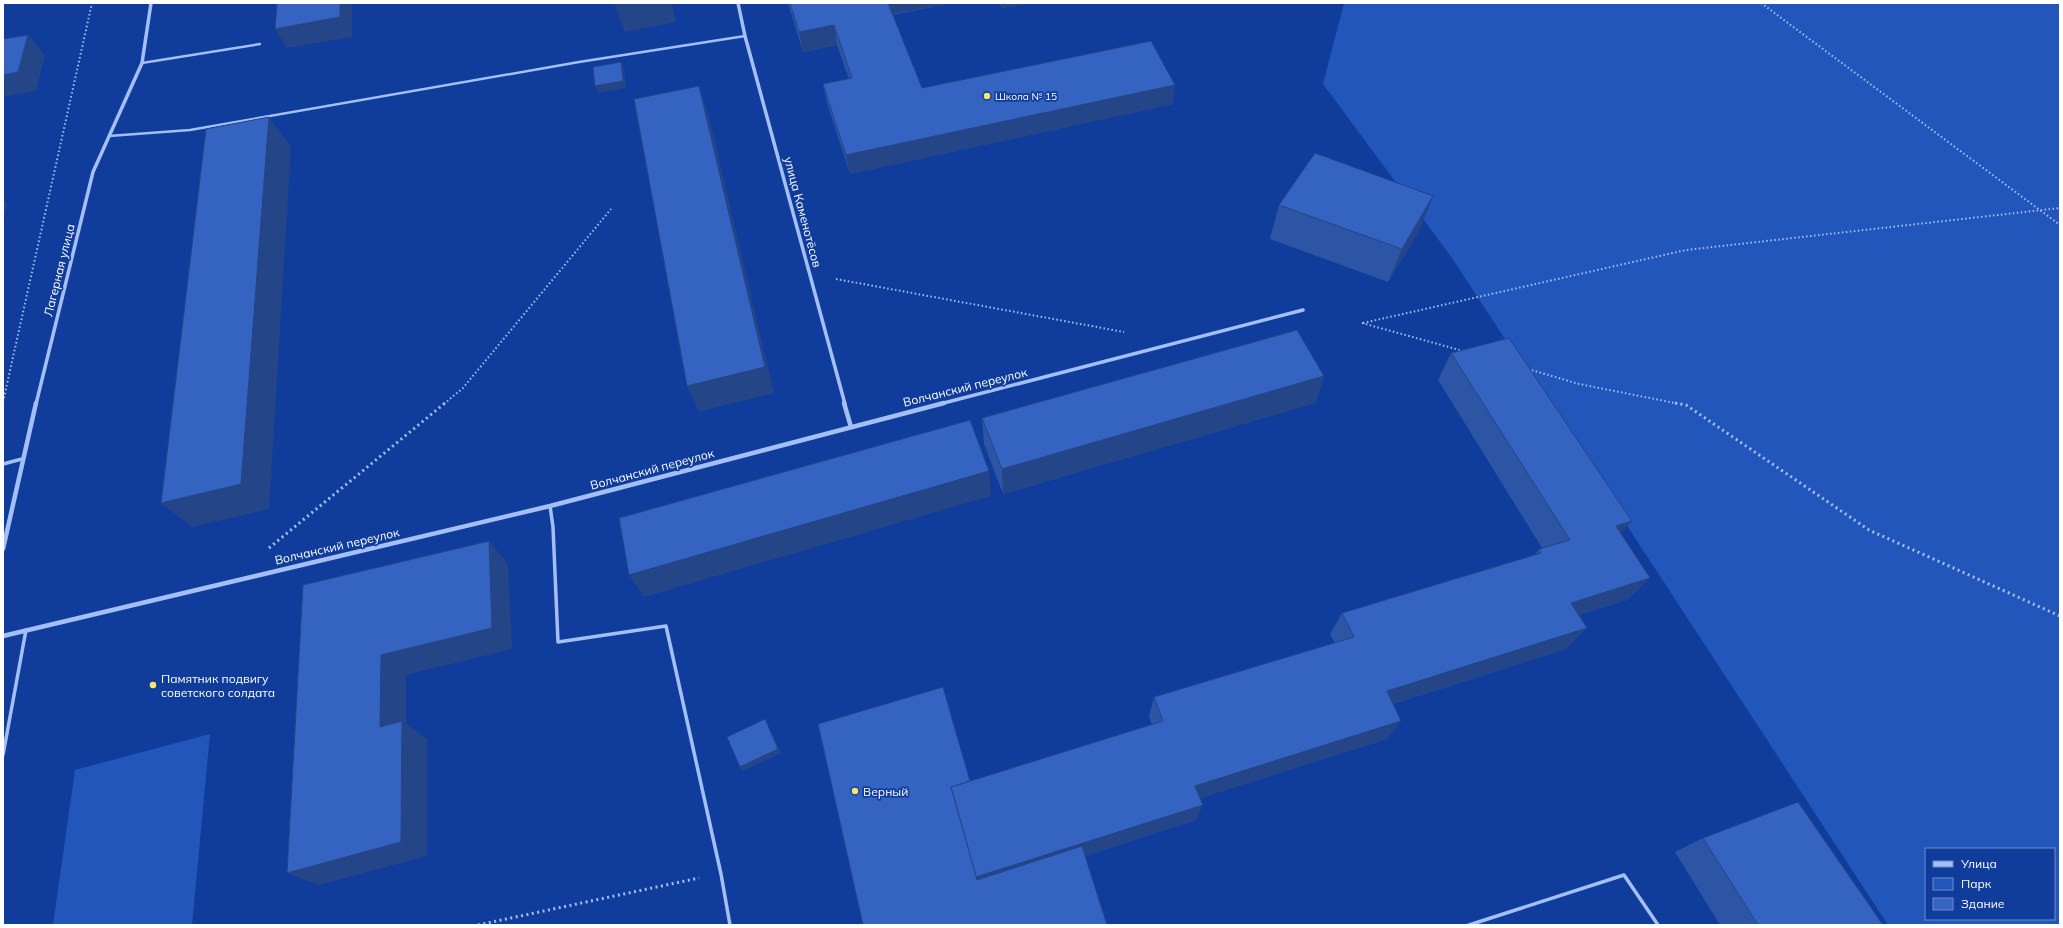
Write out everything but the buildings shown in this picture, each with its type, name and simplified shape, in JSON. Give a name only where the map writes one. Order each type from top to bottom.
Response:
[{"type":"street","name":"Лагерная улица","points":[[3,549],[22,459],[93,172],[142,63],[151,3]]},
{"type":"street","name":"улица Каменотёсов","points":[[738,3],[745,36],[850,427]]},
{"type":"street","name":"Волчанский переулок","points":[[3,636],[550,506],[1303,310]]},
{"type":"lane","points":[[109,136],[128,136],[208,128],[237,120],[579,62],[745,36]]},
{"type":"lane","points":[[142,63],[260,44]]},
{"type":"lane","points":[[3,464],[22,459]]},
{"type":"lane","points":[[550,506],[553,528],[558,642],[666,626],[721,874],[730,925]]},
{"type":"lane","points":[[3,755],[26,630]]},
{"type":"lane","points":[[1469,925],[1624,875],[1658,925]]},
{"type":"path","points":[[3,402],[92,3]]},
{"type":"path","points":[[1761,3],[2060,226]]},
{"type":"path","points":[[1467,352],[1362,323],[1686,250],[2060,208]]},
{"type":"path","points":[[241,579],[274,542],[463,388],[610,209]]},
{"type":"path","points":[[810,275],[1126,332]]},
{"type":"path","points":[[1527,369],[1579,384],[1686,405],[1869,530],[2060,616]]},
{"type":"path","points":[[478,925],[721,874]]},
{"type":"green space","points":[[1344,3],[2060,3],[2060,925],[1888,925],[1452,258],[1323,84]]},
{"type":"green space","points":[[210,734],[192,925],[53,925],[75,770]]},
{"type":"place","name":"Школа № 15","points":[[987,96]]},
{"type":"place","name":"Памятник подвигу советского солдата","points":[[153,685]]},
{"type":"place","name":"Верный","points":[[855,791]]}]
